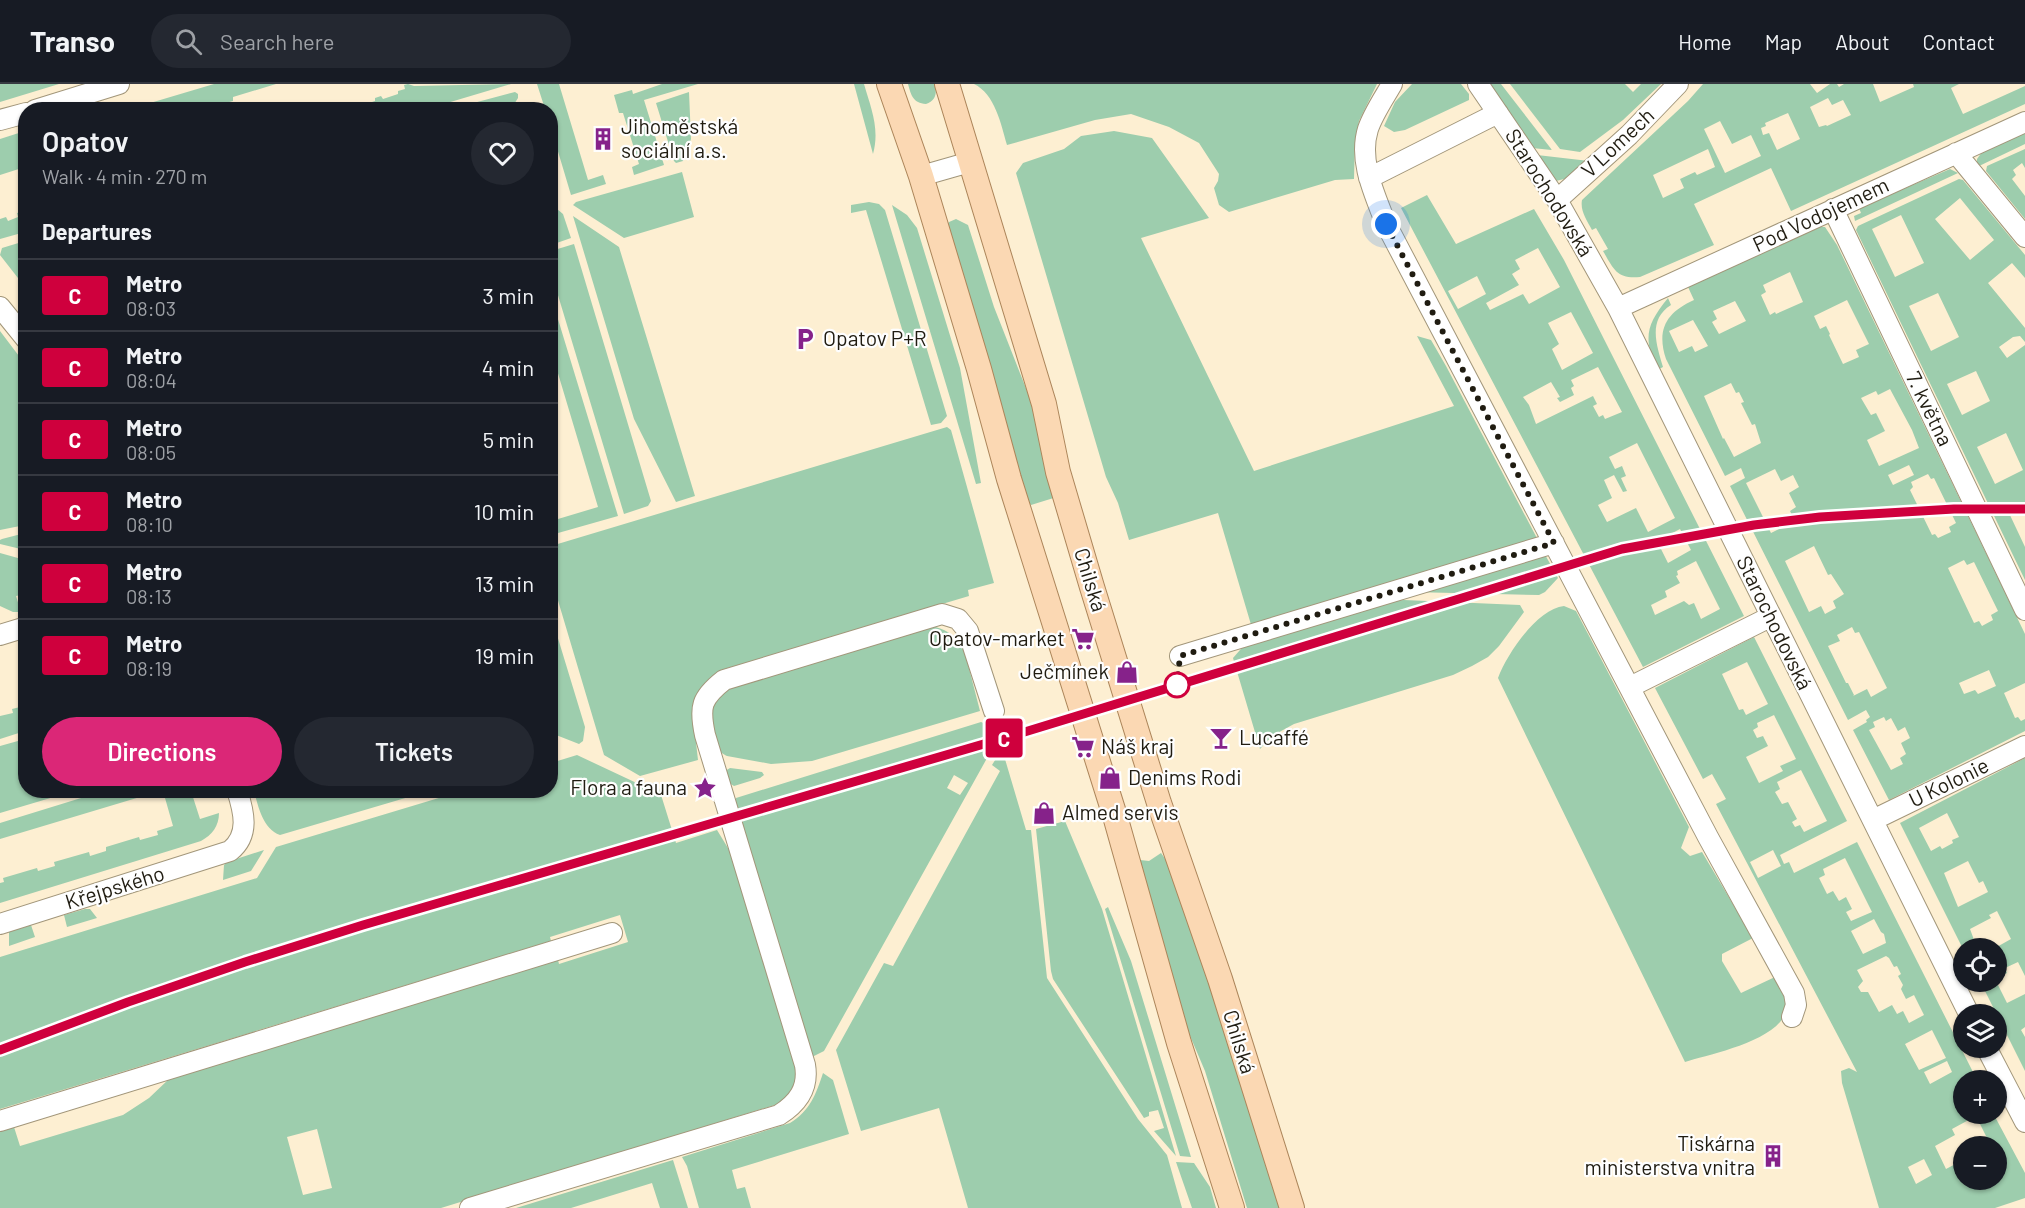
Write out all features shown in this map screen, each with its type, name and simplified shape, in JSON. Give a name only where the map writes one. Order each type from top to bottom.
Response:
[{"type":"main road","points":[[889,84],[921,176],[979,369],[1009,479],[1115,816],[1179,1043],[1232,1208]]},
{"type":"main road","name":"Chilská","points":[[947,84],[1044,404],[1058,472],[1096,598],[1292,1208]]},
{"type":"street","points":[[61,102],[119,84]]},
{"type":"street","points":[[1392,84],[1368,129],[1365,150],[1369,178],[1386,224],[1708,837],[1794,993],[1796,1005],[1792,1017]]},
{"type":"street","name":"Starochodovská","points":[[1478,84],[1557,200],[1618,308],[1964,1004]]},
{"type":"street","name":"V Lomech","points":[[1557,200],[1629,135],[1678,84]]},
{"type":"street","name":"Starochodovská","points":[[1369,178],[1498,113]]},
{"type":"street","points":[[0,120],[18,114]]},
{"type":"street","name":"Pod Vodojemem","points":[[1618,308],[2025,122]]},
{"type":"street","points":[[1956,153],[2025,237]]},
{"type":"street","points":[[921,176],[970,162]]},
{"type":"street","name":"7. května","points":[[1833,209],[2025,610]]},
{"type":"street","points":[[0,307],[18,329]]},
{"type":"street","points":[[1180,656],[1554,543]]},
{"type":"street","points":[[470,1208],[779,1115],[791,1108],[803,1091],[807,1073],[805,1065],[700,714],[702,704],[714,687],[724,680],[942,614],[958,619],[969,631],[994,711]]},
{"type":"street","points":[[1630,687],[1770,617]]},
{"type":"street","points":[[0,635],[18,629]]},
{"type":"street","name":"U Kolonie","points":[[1873,820],[2025,746]]},
{"type":"street","name":"Křejpského","points":[[0,924],[230,851],[237,845],[244,830],[239,798]]},
{"type":"street","points":[[0,1121],[612,933]]},
{"type":"street","points":[[1992,1058],[2025,1122]]},
{"type":"green space","points":[[0,84],[59,84],[0,102]]},
{"type":"green space","points":[[214,84],[276,84],[233,97],[233,101],[229,102],[154,102]]},
{"type":"green space","points":[[511,84],[451,102],[372,102],[381,96],[383,99],[398,94],[398,91],[405,89],[404,85]]},
{"type":"green space","points":[[537,84],[559,84],[588,180],[603,175],[606,184],[571,195],[558,151],[558,102],[543,102]]},
{"type":"green space","points":[[662,84],[698,84],[644,100],[664,165],[634,175],[632,167],[639,164],[623,113],[619,113],[614,95],[632,90],[633,94]]},
{"type":"green space","points":[[854,84],[864,84],[872,110],[876,136],[873,154]]},
{"type":"green space","points":[[908,84],[935,84],[934,99],[926,104],[918,102],[912,95]]},
{"type":"green space","points":[[974,84],[1377,84],[1359,121],[1355,142],[1354,179],[1335,180],[1229,212],[1219,205],[1214,188],[1219,174],[1199,143],[1169,127],[1131,114],[1095,120],[1007,145],[992,102]]},
{"type":"green space","points":[[1412,84],[1461,84],[1469,94],[1469,100],[1405,130],[1394,132],[1384,126],[1395,102]]},
{"type":"green space","points":[[1489,84],[1501,84],[1552,150],[1532,148]]},
{"type":"green space","points":[[1510,84],[1625,84],[1633,92],[1641,84],[1661,84],[1623,120],[1580,152],[1560,149]]},
{"type":"green space","points":[[1703,84],[1810,84],[1817,93],[1830,84],[1837,84],[1839,87],[1844,84],[1873,84],[1880,102],[1914,87],[1913,84],[1959,84],[1951,88],[1963,114],[2025,86],[2025,104],[1791,211],[1771,168],[1694,204],[1714,245],[1640,277],[1621,275],[1613,268],[1603,251],[1608,249],[1596,228],[1592,230],[1586,219],[1582,200],[1688,101]],"holes":[[[1828,98],[1832,105],[1843,100],[1851,115],[1827,126],[1819,127],[1810,107]],[[1788,113],[1800,139],[1777,150],[1769,133],[1763,135],[1761,128],[1766,126],[1765,123]],[[1720,121],[1732,144],[1751,135],[1761,156],[1725,173],[1704,129]],[[1708,149],[1715,167],[1680,179],[1684,188],[1663,198],[1653,175]]]},
{"type":"green space","points":[[515,92],[518,94],[515,102],[477,102]]},
{"type":"green space","points":[[689,92],[691,139],[683,161],[676,163],[656,103]]},
{"type":"green space","points":[[1114,131],[1152,138],[1209,218],[1141,238],[1254,471],[1454,406],[1417,336],[1431,340],[1539,542],[1252,628],[1218,513],[1129,540],[1118,503],[1106,477],[1016,173],[1023,163],[1064,149],[1081,136]]},
{"type":"green space","points":[[2025,132],[2025,144],[1977,167],[1977,159],[1982,152]]},
{"type":"green space","points":[[18,133],[18,169],[0,175],[0,139]]},
{"type":"green space","points":[[2025,149],[2025,168],[2022,163],[2013,170],[2016,175],[2012,179],[2025,196],[2025,219],[1986,171],[1987,166]]},
{"type":"green space","points":[[1537,155],[1589,161],[1568,178],[1556,181]]},
{"type":"green space","points":[[1950,169],[1958,173],[1855,221],[1854,216],[1861,213],[1859,208]]},
{"type":"green space","points":[[682,172],[694,217],[624,238],[573,205],[576,202]]},
{"type":"green space","points":[[1959,179],[1963,180],[2025,255],[2025,278],[2012,263],[1988,283],[2025,328],[2025,342],[2020,336],[2013,337],[1999,347],[2007,358],[2025,345],[2025,505],[2009,513],[2025,547],[2025,580],[1856,230],[1858,226]],"holes":[[[1960,198],[1994,240],[1970,260],[1935,219]],[[1901,215],[1924,263],[1895,277],[1872,229]],[[1938,293],[1959,337],[1931,351],[1909,306]],[[1976,371],[1990,401],[1962,415],[1947,384]],[[2006,433],[2023,470],[1995,484],[1977,447]]]},
{"type":"green space","points":[[1427,195],[1456,244],[1534,209],[1564,260],[1744,616],[1643,667],[1401,208]],"holes":[[[1538,248],[1560,287],[1529,304],[1523,294],[1490,310],[1486,303],[1519,285],[1512,274],[1520,269],[1515,260]],[[1477,276],[1486,294],[1458,309],[1448,291]],[[1571,312],[1593,353],[1562,370],[1552,349],[1559,344],[1548,323]],[[1598,367],[1622,412],[1605,419],[1603,415],[1599,417],[1593,406],[1597,404],[1593,396],[1536,424],[1529,405],[1523,397],[1551,382],[1560,397],[1557,398],[1560,402],[1574,395],[1571,388],[1574,386],[1571,380]],[[1637,443],[1675,518],[1648,532],[1636,508],[1607,522],[1598,505],[1612,498],[1604,480],[1614,475],[1623,492],[1627,491],[1621,478],[1626,476],[1622,466],[1615,469],[1609,457]],[[1680,529],[1691,550],[1668,563],[1661,549],[1663,548],[1659,540]],[[1696,561],[1720,609],[1701,619],[1694,603],[1689,605],[1684,601],[1655,615],[1651,605],[1667,597],[1665,591],[1680,583],[1676,576],[1677,571]]]},
{"type":"green space","points":[[869,202],[879,204],[885,210],[947,416],[941,423],[931,425],[866,210],[851,213],[851,205]]},
{"type":"green space","points":[[892,205],[907,215],[917,228],[960,368],[981,483],[976,484]]},
{"type":"green space","points":[[558,210],[563,214],[571,238],[558,243]]},
{"type":"green space","points":[[573,216],[619,247],[695,496],[676,502],[634,419]]},
{"type":"green space","points":[[6,217],[8,221],[18,217],[18,234],[0,239],[0,219]]},
{"type":"green space","points":[[956,219],[968,225],[994,307],[1031,401],[1060,496],[1031,505],[1025,500],[946,226]]},
{"type":"green space","points":[[1817,227],[1825,227],[1837,245],[2025,634],[2025,683],[2004,693],[2015,718],[2018,717],[2021,721],[2025,719],[2025,731],[1889,800],[1853,730],[1867,722],[1866,720],[1870,717],[1866,710],[1848,720],[1730,486],[1745,478],[1741,468],[1725,476],[1666,359],[1662,339],[1663,330],[1677,310],[1694,300],[1688,287]],"holes":[[[1790,272],[1803,302],[1770,315],[1761,295],[1766,292],[1763,285]],[[1847,300],[1869,344],[1856,350],[1859,357],[1843,364],[1826,326],[1820,329],[1814,316]],[[1735,301],[1746,321],[1719,334],[1712,322],[1717,319],[1713,311]],[[1693,320],[1708,346],[1695,352],[1692,346],[1679,352],[1669,331]],[[1731,383],[1736,393],[1739,392],[1744,402],[1741,403],[1752,425],[1755,424],[1761,443],[1734,457],[1704,396]],[[1890,389],[1919,448],[1879,466],[1867,440],[1885,431],[1876,413],[1871,415],[1861,398],[1876,391],[1878,395]],[[1909,465],[1914,475],[1893,485],[1888,475]],[[1775,469],[1781,481],[1793,475],[1799,487],[1789,493],[1796,507],[1790,511],[1795,521],[1771,533],[1746,483]],[[1928,474],[1931,479],[1934,478],[1956,523],[1949,527],[1951,532],[1938,538],[1935,534],[1932,535],[1910,490],[1913,487],[1911,482]],[[1814,546],[1828,575],[1831,574],[1844,594],[1833,601],[1836,608],[1825,614],[1821,606],[1809,612],[1785,561]],[[1964,560],[1967,565],[1974,562],[1998,611],[1991,615],[1993,620],[1982,626],[1979,621],[1974,623],[1948,568]],[[1852,627],[1855,633],[1859,632],[1887,688],[1871,697],[1867,689],[1853,696],[1828,646],[1840,641],[1837,635]],[[1989,670],[1996,686],[1978,694],[1975,690],[1964,694],[1959,683]],[[1884,717],[1886,721],[1891,718],[1898,731],[1905,727],[1910,738],[1901,743],[1906,754],[1900,758],[1903,764],[1891,770],[1869,730],[1875,727],[1873,722]]]},
{"type":"green space","points":[[18,243],[18,278],[0,255],[2,248]]},
{"type":"green space","points":[[574,244],[651,501],[648,506],[624,514],[558,295],[558,249]]},
{"type":"green space","points":[[1668,298],[1671,305],[1659,318],[1656,326],[1663,367],[1657,370],[1650,349],[1649,332],[1655,316]]},
{"type":"green space","points":[[558,319],[618,516],[558,533],[558,519],[598,507],[558,373]]},
{"type":"green space","points":[[0,331],[18,355],[18,526],[0,530]]},
{"type":"green space","points":[[947,427],[951,430],[994,583],[968,590],[969,596],[721,670],[703,686],[692,707],[698,760],[640,776],[604,755],[558,601],[558,544]]},
{"type":"green space","points":[[18,535],[18,548],[0,544],[2,539]]},
{"type":"green space","points":[[1543,551],[1558,578],[1539,595],[1412,592]]},
{"type":"green space","points":[[0,553],[18,558],[18,596],[16,596],[18,612],[0,606]]},
{"type":"green space","points":[[1404,600],[1520,605],[1524,612],[1499,646],[1488,657],[1472,666],[1453,675],[1294,724],[1272,736],[1260,749],[1233,658],[1247,642],[1369,603]]},
{"type":"green space","points":[[1564,606],[1576,611],[1689,827],[1681,848],[1690,856],[1702,852],[1753,938],[1722,954],[1722,961],[1741,993],[1775,977],[1785,996],[1787,1002],[1785,1015],[1776,1026],[1747,1043],[1685,1062],[1498,678],[1508,657],[1524,634],[1544,615]]},
{"type":"green space","points":[[931,626],[948,632],[963,645],[980,711],[812,761],[771,764],[727,756],[716,747],[713,737],[712,708],[717,699],[730,687]]},
{"type":"green space","points":[[1754,637],[1847,821],[1780,855],[1784,864],[1789,862],[1794,873],[1857,842],[1953,1032],[1953,1058],[1966,1058],[1972,1070],[1953,1070],[1953,1124],[1961,1124],[1952,1129],[1955,1135],[1935,1146],[1946,1169],[1953,1165],[1953,1190],[2007,1190],[2007,1139],[2025,1173],[2025,1198],[1995,1208],[1879,1208],[1842,1083],[1841,1071],[1849,1068],[1857,1072],[1716,804],[1726,799],[1712,774],[1703,779],[1655,688]],"holes":[[[1747,662],[1768,704],[1746,715],[1743,709],[1739,710],[1722,674]],[[1774,715],[1796,759],[1780,766],[1783,771],[1759,783],[1746,757],[1768,746],[1763,736],[1757,738],[1753,730],[1758,727],[1757,723]],[[1801,770],[1827,821],[1804,832],[1800,825],[1795,827],[1792,822],[1797,819],[1788,802],[1782,804],[1775,792],[1780,789],[1777,782]],[[1773,850],[1781,866],[1758,878],[1750,862]],[[1845,858],[1872,912],[1851,921],[1846,912],[1852,909],[1846,897],[1839,901],[1833,891],[1827,894],[1819,878],[1825,875],[1823,869]],[[1874,919],[1884,934],[1886,943],[1863,954],[1851,931]],[[1886,956],[1894,967],[1897,966],[1901,974],[1898,976],[1906,999],[1914,995],[1924,1015],[1909,1023],[1903,1011],[1897,1014],[1892,1005],[1879,1012],[1868,992],[1861,992],[1858,987],[1863,981],[1857,970]],[[1932,1030],[1946,1058],[1919,1070],[1905,1044]],[[1947,1061],[1952,1072],[1930,1084],[1924,1072]],[[1924,1159],[1932,1175],[1916,1184],[1908,1167]]]},
{"type":"green space","points":[[558,638],[585,727],[583,741],[579,744],[558,736]]},
{"type":"green space","points":[[18,708],[18,733],[0,739],[0,716],[13,713],[12,709]]},
{"type":"green space","points":[[981,722],[986,724],[993,746],[824,1051],[812,1057],[735,803],[736,798]],"holes":[[[954,775],[968,783],[960,795],[947,788]]]},
{"type":"green space","points":[[18,741],[18,798],[50,798],[0,813],[0,746]]},
{"type":"green space","points":[[1002,749],[1026,830],[1031,830],[1047,978],[1138,1119],[1167,1155],[1182,1208],[968,1208],[939,1108],[861,1131],[836,1050],[884,963],[893,966],[1000,771],[992,765]]},
{"type":"green space","points":[[577,755],[643,786],[657,782],[676,843],[717,830],[731,853],[797,1066],[793,1088],[778,1104],[441,1208],[0,1208],[0,1131],[14,1127],[20,1146],[123,1115],[149,1098],[169,1079],[558,960],[559,964],[628,942],[620,915],[550,937],[551,941],[0,1109],[0,957],[257,878],[276,847],[439,798],[558,798],[558,761]],"holes":[[[317,1129],[332,1188],[303,1195],[287,1137]]]},
{"type":"green space","points":[[2025,758],[2025,976],[2018,962],[2007,967],[2007,941],[2011,939],[1997,911],[1989,915],[1991,918],[1970,929],[1973,938],[1958,938],[1900,823]],"holes":[[[1947,813],[1959,837],[1942,849],[1940,846],[1931,851],[1919,828]],[[1968,861],[1979,883],[1983,881],[1988,892],[1958,907],[1944,873]]]},
{"type":"green space","points":[[730,768],[762,772],[764,775],[734,786],[729,783],[725,771]]},
{"type":"green space","points":[[81,798],[137,798],[0,839],[0,823]]},
{"type":"green space","points":[[165,798],[193,798],[200,819],[219,813],[218,822],[212,833],[201,841],[0,903],[0,883],[4,882],[3,878],[37,868],[38,871],[55,866],[54,862],[89,852],[90,856],[106,851],[106,847],[139,837],[140,840],[158,835],[157,831],[173,826]]},
{"type":"green space","points":[[256,798],[405,798],[280,835],[269,828]]},
{"type":"green space","points":[[1065,821],[1102,909],[1176,1156],[1154,1131],[1164,1128],[1158,1110],[1149,1112],[1149,1116],[1144,1118],[1053,979],[1036,829]]},
{"type":"green space","points":[[264,850],[251,871],[223,880],[224,865],[227,862]]},
{"type":"green space","points":[[1161,853],[1173,870],[1281,1208],[1247,1208],[1205,1071],[1182,1017],[1133,854],[1140,860],[1149,861]]},
{"type":"green space","points":[[1108,907],[1131,961],[1191,1157],[1180,1156],[1105,909]]},
{"type":"green space","points":[[90,909],[97,918],[67,927],[64,915]]},
{"type":"green space","points":[[31,925],[35,937],[9,946],[9,932]]},
{"type":"green space","points":[[1986,992],[2002,992],[2007,1003],[2025,994],[2025,1027],[2021,1030],[2025,1037],[2025,1071],[2007,1035],[2007,1004],[1992,1004]]},
{"type":"green space","points":[[823,1073],[833,1080],[849,1134],[732,1170],[737,1189],[745,1187],[751,1208],[699,1208],[687,1166],[682,1157],[790,1123],[803,1113],[815,1095]]},
{"type":"green space","points":[[1980,1124],[1999,1124],[2005,1136],[1986,1136]]},
{"type":"green space","points":[[673,1160],[688,1208],[660,1208],[652,1183],[571,1208],[516,1208]]},
{"type":"green space","points":[[1176,1162],[1194,1163],[1210,1187],[1216,1208],[1192,1208]]},
{"type":"metro line","name":"C","points":[[0,1050],[128,1002],[363,925],[1018,734],[1622,549],[1688,535],[1820,517],[1954,509],[2025,509]]},
{"type":"place","name":"Jihoměstská sociální a.s.","points":[[603,139]]},
{"type":"place","name":"Opatov P+R","points":[[805,339]]},
{"type":"place","name":"Opatov-market","points":[[1083,639]]},
{"type":"place","name":"Ječmínek","points":[[1127,672]]},
{"type":"place","name":"Lucaffé","points":[[1221,738]]},
{"type":"place","name":"Náš kraj","points":[[1083,747]]},
{"type":"place","name":"Denims Rodi","points":[[1110,778]]},
{"type":"place","name":"Flora a fauna","points":[[705,788]]},
{"type":"place","name":"Almed servis","points":[[1044,813]]},
{"type":"place","name":"Tiskárna ministerstva vnitra","points":[[1773,1156]]},
{"type":"route","points":[[1177,685],[1180,656],[1554,543],[1386,224]]}]
